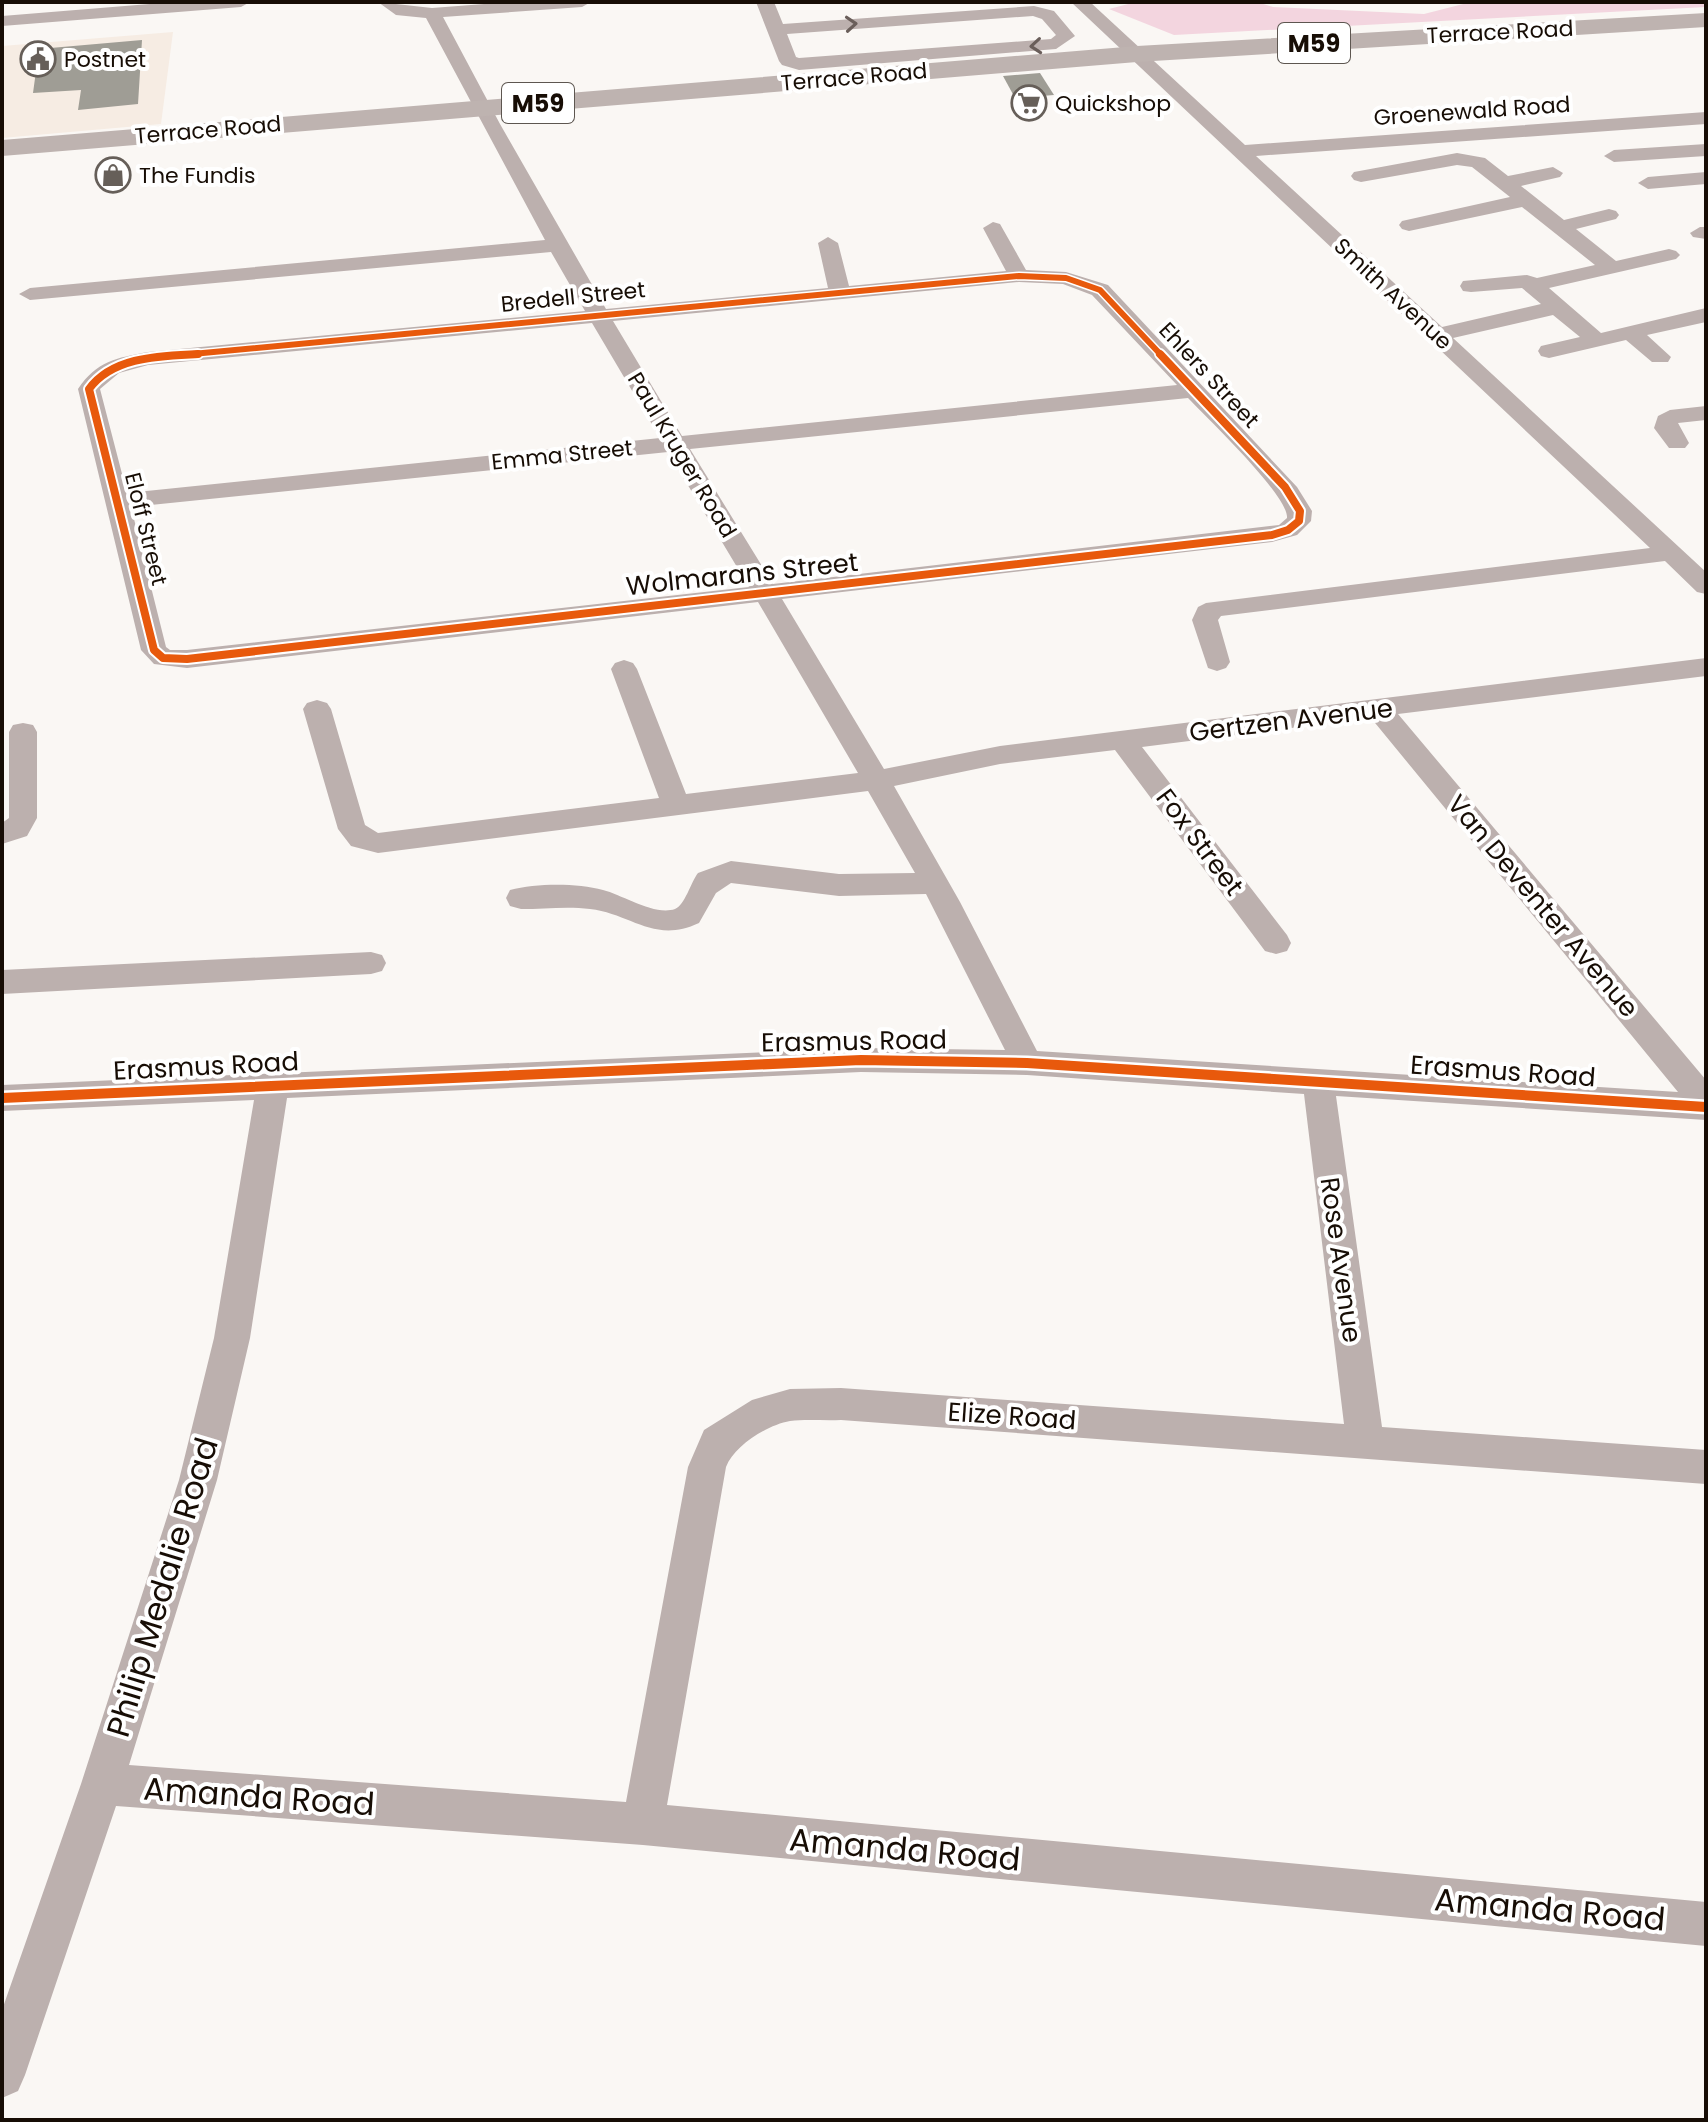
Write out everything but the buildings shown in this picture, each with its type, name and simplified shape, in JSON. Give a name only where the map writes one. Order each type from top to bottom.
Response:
[{"type":"main road","name":"Terrace Road","points":[[2,148],[1137,54],[1706,20]]},
{"type":"street","points":[[2,21],[241,2]]},
{"type":"street","points":[[387,2],[402,11],[432,13],[582,2]]},
{"type":"street","points":[[765,2],[774,30],[788,61],[799,64],[1056,44],[1066,36],[1048,15],[1039,11],[774,30]]},
{"type":"street","name":"Smith Avenue","points":[[1080,2],[1706,586]]},
{"type":"street","name":"Paul Kruger Road","points":[[432,13],[480,107],[597,315],[676,443],[935,883],[1027,1063]]},
{"type":"street","name":"Groenewald Road","points":[[1241,151],[1706,118]]},
{"type":"street","points":[[1614,156],[1706,150]]},
{"type":"street","points":[[1361,176],[1457,159],[1471,160],[1484,166],[1612,268]]},
{"type":"street","points":[[1505,183],[1553,173]]},
{"type":"street","points":[[1648,183],[1706,178]]},
{"type":"street","points":[[1409,225],[1526,200]]},
{"type":"street","points":[[1559,227],[1609,215]]},
{"type":"street","points":[[993,228],[1019,276]]},
{"type":"street","points":[[828,243],[840,291]]},
{"type":"street","points":[[30,294],[558,245]]},
{"type":"street","points":[[1471,286],[1516,280],[1535,285],[1669,255]]},
{"type":"street","name":"Bredell Street","points":[[92,383],[108,368],[132,362],[840,291],[1019,276],[1066,278]]},
{"type":"street","name":"Ehlers Street","points":[[1066,278],[1100,290],[1196,390],[1285,487],[1300,511],[1299,521]]},
{"type":"street","points":[[1535,285],[1596,340]]},
{"type":"street","points":[[1437,335],[1558,307]]},
{"type":"street","points":[[1549,351],[1706,315]]},
{"type":"street","points":[[1630,332],[1660,357]]},
{"type":"street","name":"Eloff Street","points":[[92,383],[89,389],[154,650],[163,658],[187,659]]},
{"type":"street","name":"Emma Street","points":[[119,501],[1196,390]]},
{"type":"street","points":[[1677,443],[1666,428],[1670,417],[1706,413]]},
{"type":"street","name":"Wolmarans Street","points":[[187,659],[1272,535],[1288,530],[1299,521]]},
{"type":"street","points":[[1217,662],[1205,620],[1207,613],[1215,609],[1671,553]]},
{"type":"street","name":"Gertzen Avenue","points":[[317,709],[352,829],[361,839],[402,842],[876,780],[1000,755],[1706,667]]},
{"type":"street","points":[[624,669],[677,807]]},
{"type":"street","name":"Van Deventer Avenue","points":[[1379,709],[1706,1105]]},
{"type":"street","points":[[2,834],[17,829],[23,818],[23,732]]},
{"type":"street","name":"Fox Street","points":[[1123,741],[1276,943]]},
{"type":"street","points":[[521,898],[590,898],[661,920],[680,918],[690,913],[704,883],[716,874],[731,872],[839,885],[935,883]]},
{"type":"street","points":[[2,982],[371,963]]},
{"type":"street","name":"Erasmus Road","points":[[2,1098],[861,1060],[1027,1063],[1706,1105]]},
{"type":"street","name":"Rose Avenue","points":[[1318,1080],[1365,1441]]},
{"type":"street","name":"Philip Medalie Road","points":[[2,2075],[102,1784],[202,1466],[232,1338],[273,1085]]},
{"type":"street","name":"Elize Road","points":[[643,1824],[707,1467],[717,1442],[740,1424],[765,1412],[790,1405],[841,1404],[1706,1467]]},
{"type":"street","name":"Amanda Road","points":[[102,1784],[643,1824],[1706,1924]]},
{"type":"shaded area","points":[[1136,2],[1257,2],[1273,7],[1424,14],[1471,2],[1706,2],[1706,7],[1174,35],[1109,9]]},
{"type":"shaded area","points":[[173,32],[161,124],[2,138],[2,46]]},
{"type":"cycle path","points":[[1019,276],[1066,278],[1100,290],[1285,487],[1300,511],[1299,521],[1288,530],[1272,535],[187,659],[163,658],[154,650],[89,389],[97,377],[111,369],[148,358],[1019,276]]},
{"type":"cycle path","points":[[2,1098],[861,1060],[1027,1063],[1706,1107]]},
{"type":"place","name":"Postnet","points":[[38,59]]},
{"type":"place","name":"Quickshop","points":[[1029,103]]},
{"type":"place","name":"The Fundis","points":[[113,175]]}]
